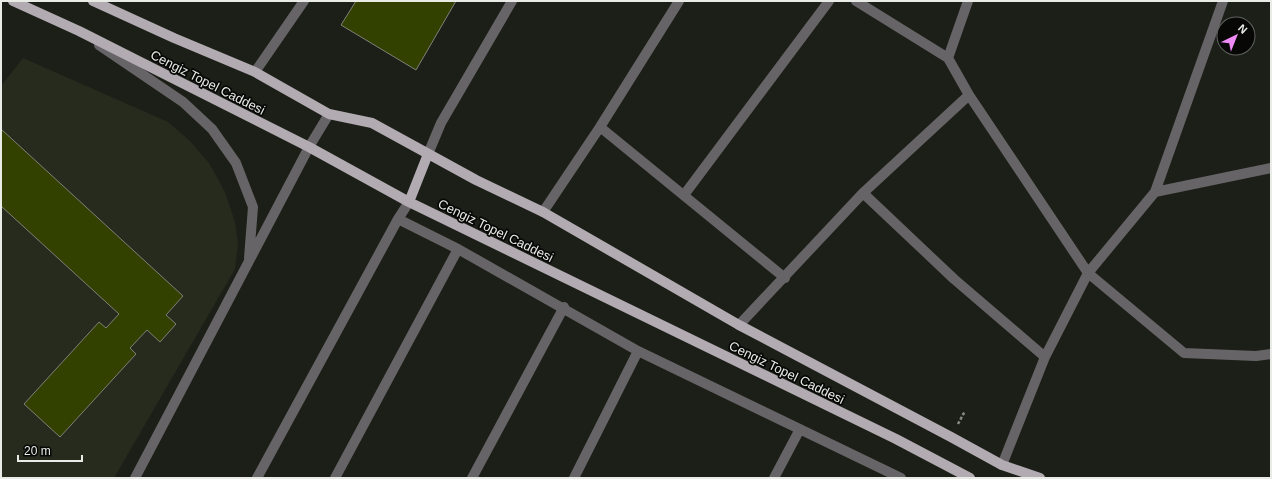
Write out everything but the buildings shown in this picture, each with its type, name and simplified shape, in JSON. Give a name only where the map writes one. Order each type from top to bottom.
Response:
[{"type":"main road","name":"Cengiz Topel Caddesi","points":[[13,1],[79,31],[309,147],[409,202],[896,439],[970,478]]},
{"type":"main road","name":"Cengiz Topel Caddesi","points":[[93,1],[174,38],[255,72],[329,114],[372,123],[428,154],[543,212],[739,325],[1002,465],[1040,478]]},
{"type":"main road","points":[[409,202],[428,154]]},
{"type":"street","points":[[255,72],[304,1]]},
{"type":"street","points":[[428,154],[441,123],[512,1]]},
{"type":"street","points":[[543,212],[600,127],[679,1]]},
{"type":"street","points":[[684,195],[829,1]]},
{"type":"street","points":[[856,1],[948,58],[969,95],[1088,273],[1184,353],[1256,356],[1271,354]]},
{"type":"street","points":[[948,58],[968,1]]},
{"type":"street","points":[[1002,465],[1045,357],[1088,273],[1155,192],[1223,1]]},
{"type":"street","points":[[79,31],[183,102],[212,129],[236,163],[253,207],[248,263]]},
{"type":"street","points":[[739,325],[785,278],[863,193],[969,95]]},
{"type":"street","points":[[135,478],[309,147],[329,114]]},
{"type":"street","points":[[600,127],[785,278]]},
{"type":"street","points":[[1155,192],[1271,168]]},
{"type":"street","points":[[863,193],[954,279],[1045,357]]},
{"type":"street","points":[[257,478],[398,219],[409,202]]},
{"type":"street","points":[[398,219],[458,249],[564,307],[638,351],[901,478]]},
{"type":"street","points":[[335,478],[458,249]]},
{"type":"street","points":[[472,478],[564,307]]},
{"type":"street","points":[[574,478],[638,351]]},
{"type":"street","points":[[774,478],[800,429]]},
{"type":"shaded area","points":[[23,58],[168,122],[190,141],[209,163],[225,192],[235,222],[238,244],[235,269],[114,478],[1,478],[1,86]]}]
